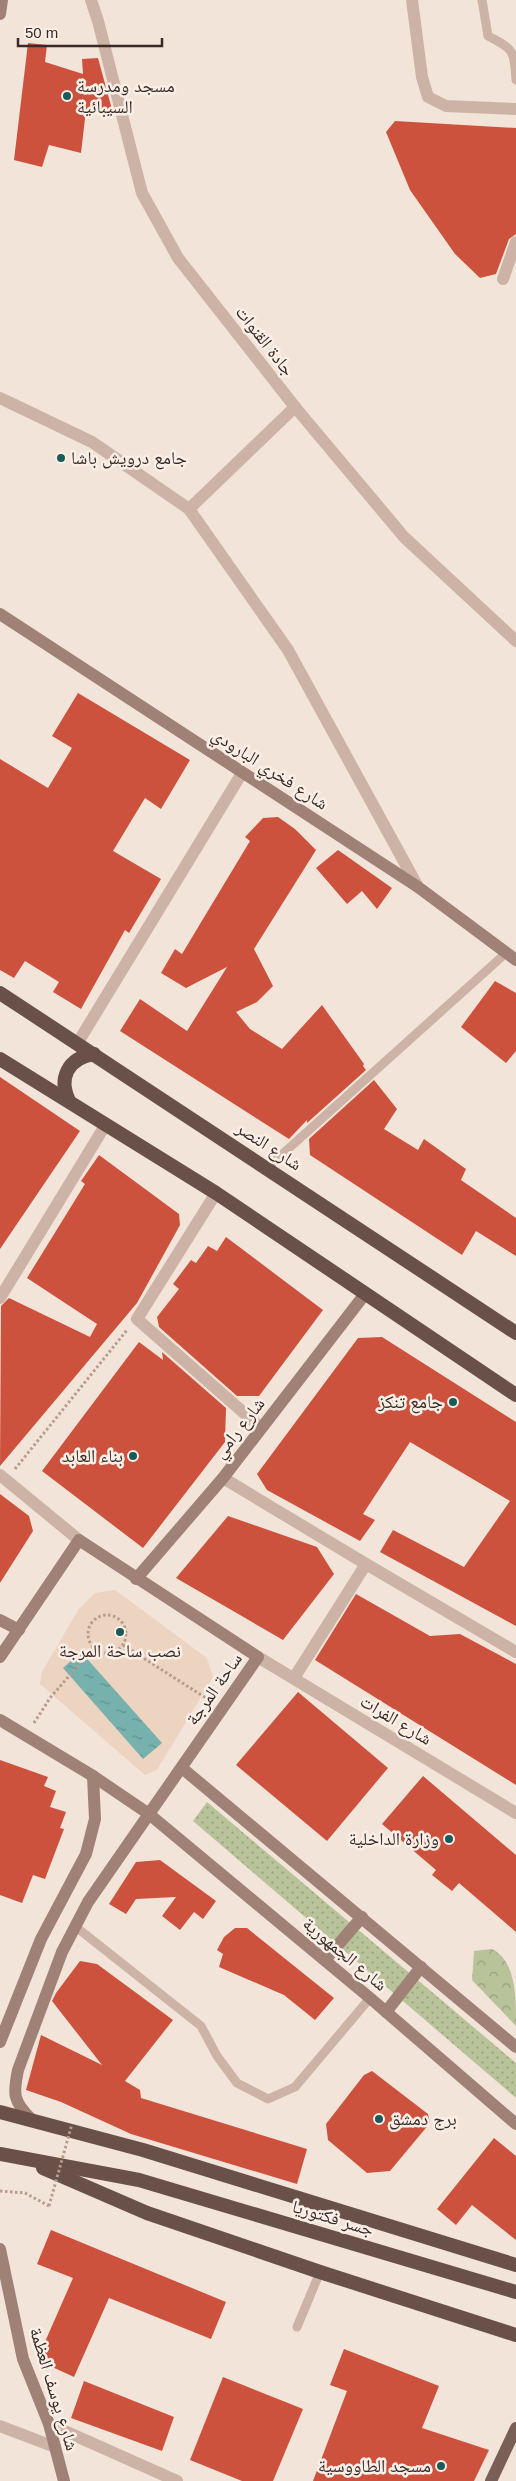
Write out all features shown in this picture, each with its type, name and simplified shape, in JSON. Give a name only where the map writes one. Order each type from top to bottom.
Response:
[{"type":"highway","name":"شارع النصر","points":[[0,993],[268,1167],[516,1333]]},
{"type":"highway","points":[[69,1102],[64,1092],[67,1070],[74,1061],[83,1056],[94,1054]]},
{"type":"highway","points":[[0,1059],[216,1193],[516,1395]]},
{"type":"highway","name":"جسر فكتوريا","points":[[0,2112],[143,2150],[516,2265]]},
{"type":"highway","points":[[0,2154],[19,2158],[147,2213],[320,2272],[516,2335]]},
{"type":"highway","name":"جسر فكتوريا","points":[[19,2158],[139,2180],[516,2292]]},
{"type":"main road","points":[[0,14],[2,0]]},
{"type":"main road","name":"شارع فخري البارودي","points":[[0,614],[418,887],[511,957]]},
{"type":"main road","name":"شارع رامي","points":[[136,1579],[223,1478],[365,1294]]},
{"type":"main road","points":[[0,1657],[79,1540]]},
{"type":"main road","name":"ساحة المرجة","points":[[31,2119],[16,2101],[14,2088],[18,2070],[62,1952],[88,1902],[258,1657],[79,1540]]},
{"type":"main road","points":[[0,1620],[19,1630]]},
{"type":"main road","points":[[0,1720],[93,1776],[149,1814]]},
{"type":"main road","points":[[182,1768],[516,2047]]},
{"type":"main road","points":[[0,2042],[41,1939],[86,1854],[92,1837],[95,1819],[93,1776]]},
{"type":"main road","name":"شارع الجمهورية","points":[[149,1814],[370,1998],[516,2124]]},
{"type":"main road","points":[[324,1960],[362,1917]]},
{"type":"main road","points":[[386,2012],[421,1967]]},
{"type":"main road","name":"شارع يوسف العظمة","points":[[0,2249],[23,2359],[49,2424],[64,2481]]},
{"type":"main road","points":[[490,2481],[516,2428]]},
{"type":"street","name":"جادة القنوات","points":[[91,0],[142,193],[178,258],[295,407],[404,537],[516,641]]},
{"type":"street","points":[[412,0],[422,77],[428,97],[446,106],[516,109]]},
{"type":"street","points":[[503,279],[516,242]]},
{"type":"street","points":[[0,398],[92,442],[188,509],[288,650],[418,887]]},
{"type":"street","points":[[188,509],[295,407]]},
{"type":"street","points":[[77,1044],[242,773]]},
{"type":"street","points":[[2,1291],[106,1124]]},
{"type":"street","points":[[216,1193],[137,1319],[261,1428]]},
{"type":"street","points":[[3,1477],[79,1540]]},
{"type":"street","points":[[223,1478],[516,1652]]},
{"type":"street","points":[[294,1678],[366,1564]]},
{"type":"street","name":"شارع الفرات","points":[[258,1657],[516,1813]]},
{"type":"street","points":[[49,2424],[177,2481]]},
{"type":"street","points":[[0,2426],[55,2447]]},
{"type":"lane","points":[[482,0],[488,36],[508,46],[514,54],[516,80]]},
{"type":"lane","points":[[268,1167],[511,957]]},
{"type":"lane","points":[[76,1927],[201,2026],[217,2056],[237,2083],[268,2098],[295,2087],[370,1998]]},
{"type":"lane","points":[[297,2327],[320,2272]]},
{"type":"path","points":[[3,1477],[137,1319]]},
{"type":"path","points":[[113,1615],[124,1624],[126,1639],[123,1645],[118,1650],[106,1653],[94,1647],[88,1634],[89,1627],[99,1616],[113,1615]]},
{"type":"path","points":[[123,1645],[222,1708]]},
{"type":"path","points":[[26,1735],[50,1698],[94,1647]]},
{"type":"path","points":[[0,2191],[24,2193],[49,2206],[72,2124]]},
{"type":"green space","points":[[207,1802],[516,2063],[516,2098],[193,1821]]},
{"type":"green space","points":[[492,1949],[506,1962],[510,1971],[515,1992],[516,2026],[472,1980],[474,1951]]},
{"type":"shaded area","points":[[115,1590],[207,1658],[213,1677],[157,1770],[145,1775],[40,1684],[42,1672],[78,1610],[95,1593]]},
{"type":"water","points":[[81,1652],[162,1743],[143,1759],[63,1668]]},
{"type":"building","name":"مسجد ومدرسة السيبائية","points":[[28,43],[47,45],[45,62],[83,74],[82,59],[98,58],[113,113],[86,110],[81,153],[49,145],[42,167],[14,160]]},
{"type":"building","points":[[395,121],[516,128],[516,234],[509,239],[496,274],[480,278],[455,254],[410,190],[386,132]]},
{"type":"building","points":[[78,693],[190,760],[161,809],[145,798],[113,851],[161,879],[129,933],[125,930],[81,1009],[53,992],[59,982],[25,961],[14,978],[0,970],[0,759],[48,788],[72,748],[52,736]]},
{"type":"building","points":[[278,817],[295,829],[316,850],[254,949],[273,986],[257,1002],[236,1012],[250,1029],[282,1049],[322,1005],[364,1064],[363,1066],[366,1070],[307,1123],[307,1120],[289,1139],[120,1031],[140,999],[187,1031],[227,967],[186,988],[161,973],[175,949],[182,954],[250,841],[245,837],[263,818]]},
{"type":"building","points":[[338,850],[392,888],[377,909],[362,891],[347,904],[316,868]]},
{"type":"building","points":[[495,981],[516,993],[516,1051],[506,1063],[461,1027]]},
{"type":"building","points":[[0,1077],[80,1131],[0,1249]]},
{"type":"building","points":[[374,1080],[397,1109],[384,1129],[418,1150],[424,1139],[466,1169],[461,1180],[516,1218],[516,1256],[476,1231],[462,1255],[310,1155],[309,1139]]},
{"type":"building","points":[[99,1155],[179,1214],[180,1225],[137,1303],[0,1466],[1,1306],[9,1298],[90,1337],[97,1324],[27,1278],[85,1184],[81,1181]]},
{"type":"building","points":[[226,1237],[323,1310],[259,1396],[237,1396],[159,1327],[157,1317],[179,1289],[173,1284],[191,1260],[196,1263],[208,1246],[217,1251]]},
{"type":"building","points":[[382,1337],[516,1422],[516,1626],[380,1552],[393,1530],[464,1567],[510,1501],[410,1442],[363,1514],[375,1520],[360,1541],[267,1490],[257,1474],[358,1338]]},
{"type":"building","name":"بناء العابد","points":[[139,1342],[163,1360],[162,1352],[226,1408],[225,1442],[143,1548],[42,1471]]},
{"type":"building","points":[[0,1494],[29,1516],[33,1531],[0,1583]]},
{"type":"building","points":[[228,1516],[317,1547],[334,1574],[283,1640],[176,1578]]},
{"type":"building","points":[[356,1594],[430,1636],[460,1634],[516,1664],[516,1785],[315,1660]]},
{"type":"building","points":[[298,1692],[388,1768],[327,1841],[236,1765]]},
{"type":"building","points":[[0,1760],[48,1777],[44,1786],[56,1791],[50,1807],[66,1812],[60,1828],[64,1829],[45,1879],[33,1875],[22,1903],[0,1895]]},
{"type":"building","name":"وزارة الداخلية","points":[[423,1776],[516,1855],[516,1932],[459,1883],[452,1891],[432,1875],[436,1870],[382,1824]]},
{"type":"building","points":[[160,1860],[216,1901],[203,1919],[194,1912],[180,1930],[162,1916],[176,1897],[136,1899],[126,1914],[109,1904],[136,1862]]},
{"type":"building","points":[[235,1928],[247,1928],[334,1998],[315,2020],[284,1995],[219,1967],[223,1954],[217,1950],[224,1937]]},
{"type":"building","points":[[80,1961],[97,1964],[173,2020],[125,2081],[140,2090],[141,2098],[307,2149],[297,2184],[131,2134],[61,2102],[26,2090],[41,2035],[102,2065],[52,2001]]},
{"type":"building","name":"برج دمشق","points":[[372,2071],[428,2114],[430,2123],[390,2171],[367,2173],[328,2140],[326,2124],[364,2075]]},
{"type":"building","points":[[494,2138],[516,2156],[516,2240],[472,2205],[456,2225],[437,2209]]},
{"type":"building","points":[[51,2230],[226,2302],[211,2339],[109,2298],[74,2377],[37,2360],[73,2278],[37,2264]]},
{"type":"building","points":[[344,2349],[439,2386],[422,2428],[489,2450],[474,2481],[313,2481],[347,2391],[330,2385]]},
{"type":"building","points":[[223,2377],[303,2409],[273,2481],[242,2481],[190,2460]]},
{"type":"building","points":[[84,2381],[174,2417],[162,2451],[71,2418]]},
{"type":"place","name":"مسجد ومدرسة السيبائية","points":[[67,96]]},
{"type":"place","name":"جامع درويش باشا","points":[[61,458]]},
{"type":"place","name":"جامع تنكز","points":[[453,1402]]},
{"type":"place","name":"بناء العابد","points":[[133,1456]]},
{"type":"place","name":"نصب ساحة المرجة","points":[[120,1632]]},
{"type":"place","name":"وزارة الداخلية","points":[[449,1839]]},
{"type":"place","name":"برج دمشق","points":[[379,2119]]},
{"type":"place","name":"مسجد الطاووسية","points":[[441,2466]]}]
